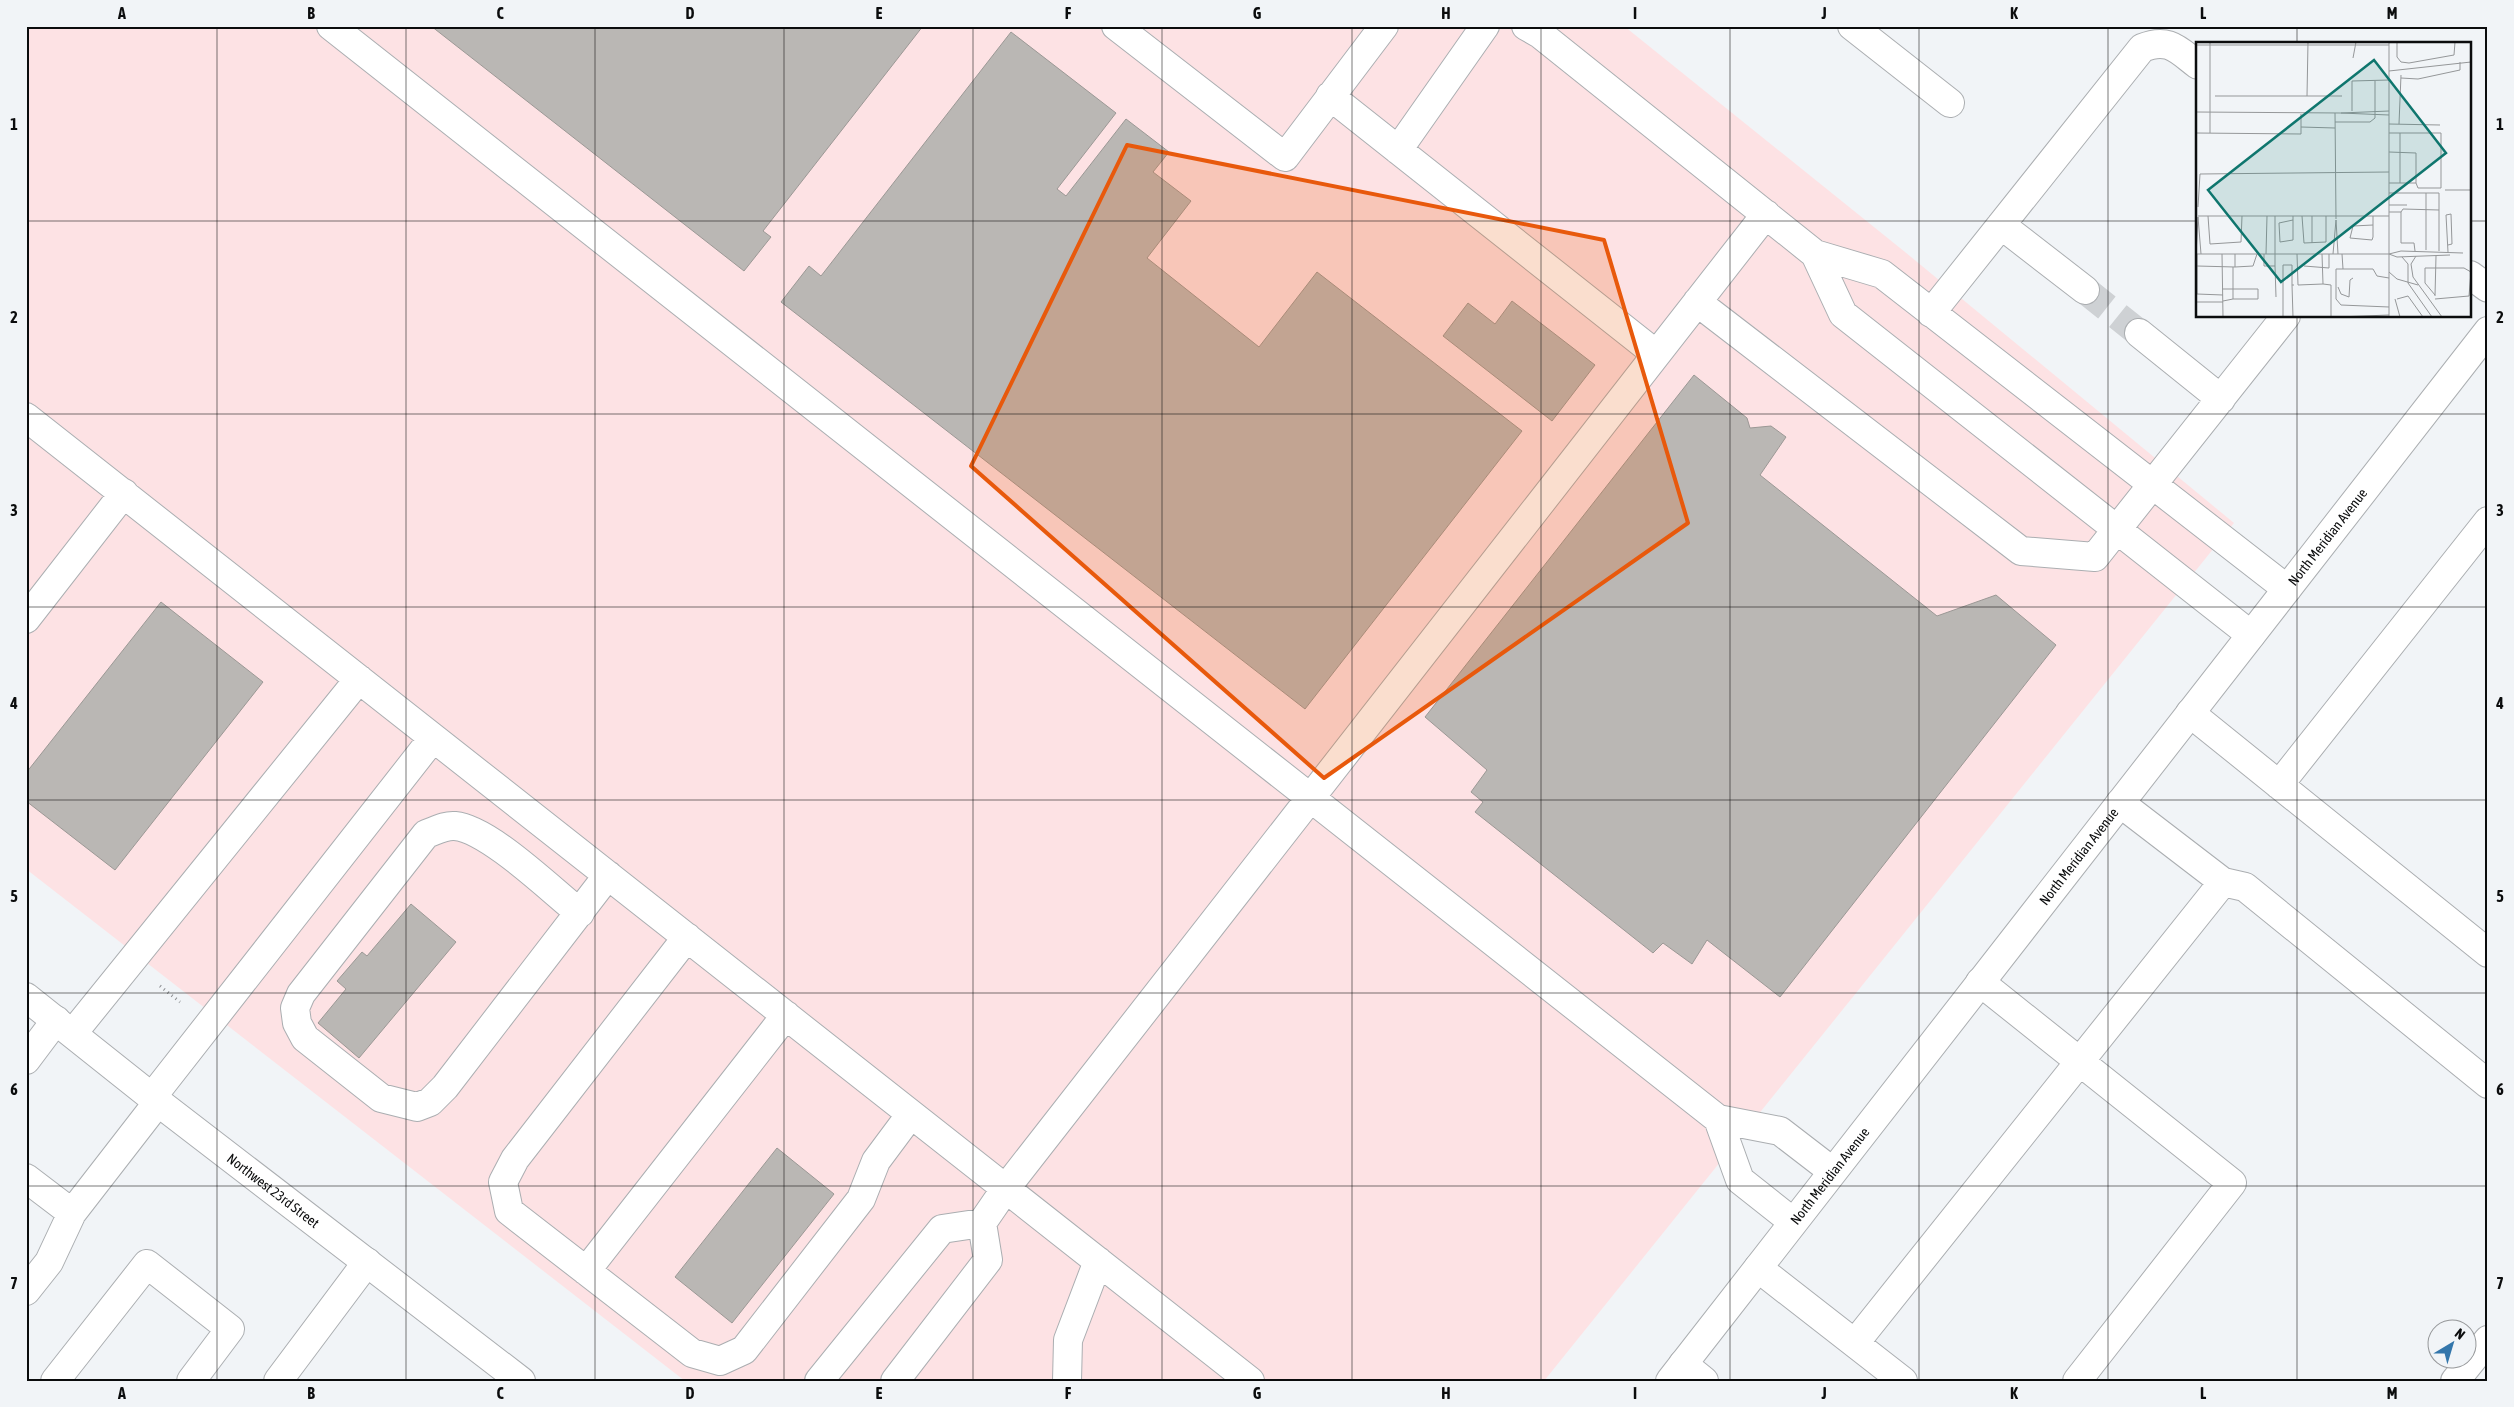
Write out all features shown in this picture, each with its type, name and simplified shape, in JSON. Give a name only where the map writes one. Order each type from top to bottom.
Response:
[{"type":"main road","points":[[330,26],[1718,1118],[1780,1131],[1832,1171]]},
{"type":"main road","points":[[1116,26],[1285,157],[1384,26]]},
{"type":"main road","points":[[1398,150],[1485,26]]},
{"type":"main road","points":[[1526,26],[1547,40],[1816,254],[1882,274],[2287,589]]},
{"type":"main road","points":[[1852,26],[1950,103]]},
{"type":"main road","points":[[1931,313],[2142,48],[2155,43],[2171,45],[2196,64]]},
{"type":"main road","points":[[1330,96],[1656,354]]},
{"type":"main road","points":[[895,1381],[988,1260],[982,1223],[1006,1188],[1766,214]]},
{"type":"main road","points":[[2001,225],[2085,290]]},
{"type":"main road","points":[[1816,254],[1843,314],[2251,635]]},
{"type":"main road","points":[[2472,276],[2488,288]]},
{"type":"main road","points":[[1696,302],[2021,551],[2095,557],[2284,318]]},
{"type":"main road","name":"North Meridian Avenue","points":[[1676,1372],[2488,331]]},
{"type":"main road","points":[[2139,333],[2221,399]]},
{"type":"main road","points":[[26,417],[124,492],[433,738],[1250,1381]]},
{"type":"main road","points":[[26,619],[124,492]]},
{"type":"main road","points":[[2279,785],[2488,521]]},
{"type":"main road","points":[[26,1060],[64,1027],[359,679]]},
{"type":"main road","points":[[2190,713],[2488,953]]},
{"type":"main road","points":[[26,1291],[49,1262],[72,1213],[155,1100],[433,738]]},
{"type":"main road","points":[[2120,803],[2223,882],[2245,887],[2488,1084]]},
{"type":"main road","points":[[580,913],[502,849],[477,834],[456,826],[426,834],[301,994],[295,1008],[297,1023],[305,1038],[381,1098],[417,1107],[430,1102],[445,1087],[580,913],[608,875]]},
{"type":"main road","points":[[1855,1343],[2223,882]]},
{"type":"main road","points":[[687,937],[515,1159],[503,1182],[509,1211],[692,1353],[720,1361],[744,1350],[861,1199],[876,1161],[911,1114]]},
{"type":"main road","points":[[1980,982],[2232,1183],[2077,1381]]},
{"type":"main road","name":"Northwest 23rd Street","points":[[26,998],[155,1100],[521,1381]]},
{"type":"main road","points":[[586,1271],[786,1015]]},
{"type":"main road","points":[[1718,1118],[1740,1180],[1793,1222]]},
{"type":"main road","points":[[26,1178],[72,1213]]},
{"type":"main road","points":[[819,1381],[942,1229],[982,1223]]},
{"type":"main road","points":[[1066,1381],[1068,1340],[1098,1261]]},
{"type":"main road","points":[[278,1381],[367,1262]]},
{"type":"main road","points":[[56,1381],[147,1264],[230,1328],[190,1381]]},
{"type":"main road","points":[[1758,1268],[1903,1381]]},
{"type":"main road","points":[[2455,1381],[2488,1340]]},
{"type":"main road","points":[[1676,1372],[1704,1381]]},
{"type":"path","points":[[157,984],[183,1004]]},
{"type":"highlighted area","points":[[1127,145],[1604,240],[1688,523],[1324,778],[971,466]]},
{"type":"shaded area","points":[[26,26],[1624,26],[1905,252],[2234,523],[1544,1381],[685,1381],[26,869]]},
{"type":"building","points":[[431,26],[923,26],[763,231],[771,237],[744,271]]},
{"type":"building","points":[[1011,32],[1116,113],[1057,189],[1066,196],[1126,119],[1169,152],[1153,172],[1191,201],[1147,258],[1259,347],[1317,272],[1522,431],[1305,709],[781,302],[809,266],[821,276]]},
{"type":"building","points":[[1512,301],[1595,365],[1552,421],[1443,336],[1468,303],[1495,324]]},
{"type":"building","points":[[1694,375],[1747,418],[1750,428],[1771,426],[1786,437],[1760,475],[1937,616],[1996,595],[2056,645],[1780,997],[1707,940],[1692,964],[1663,943],[1653,953],[1475,812],[1483,802],[1471,792],[1487,770],[1425,717]]},
{"type":"building","points":[[161,602],[263,682],[115,870],[26,801],[26,773]]},
{"type":"building","points":[[411,904],[456,942],[359,1058],[318,1023],[346,989],[337,981],[362,952],[367,956]]},
{"type":"building","points":[[777,1148],[834,1194],[732,1323],[675,1277]]},
{"type":"tunnel","points":[[2085,290],[2139,333]]}]
